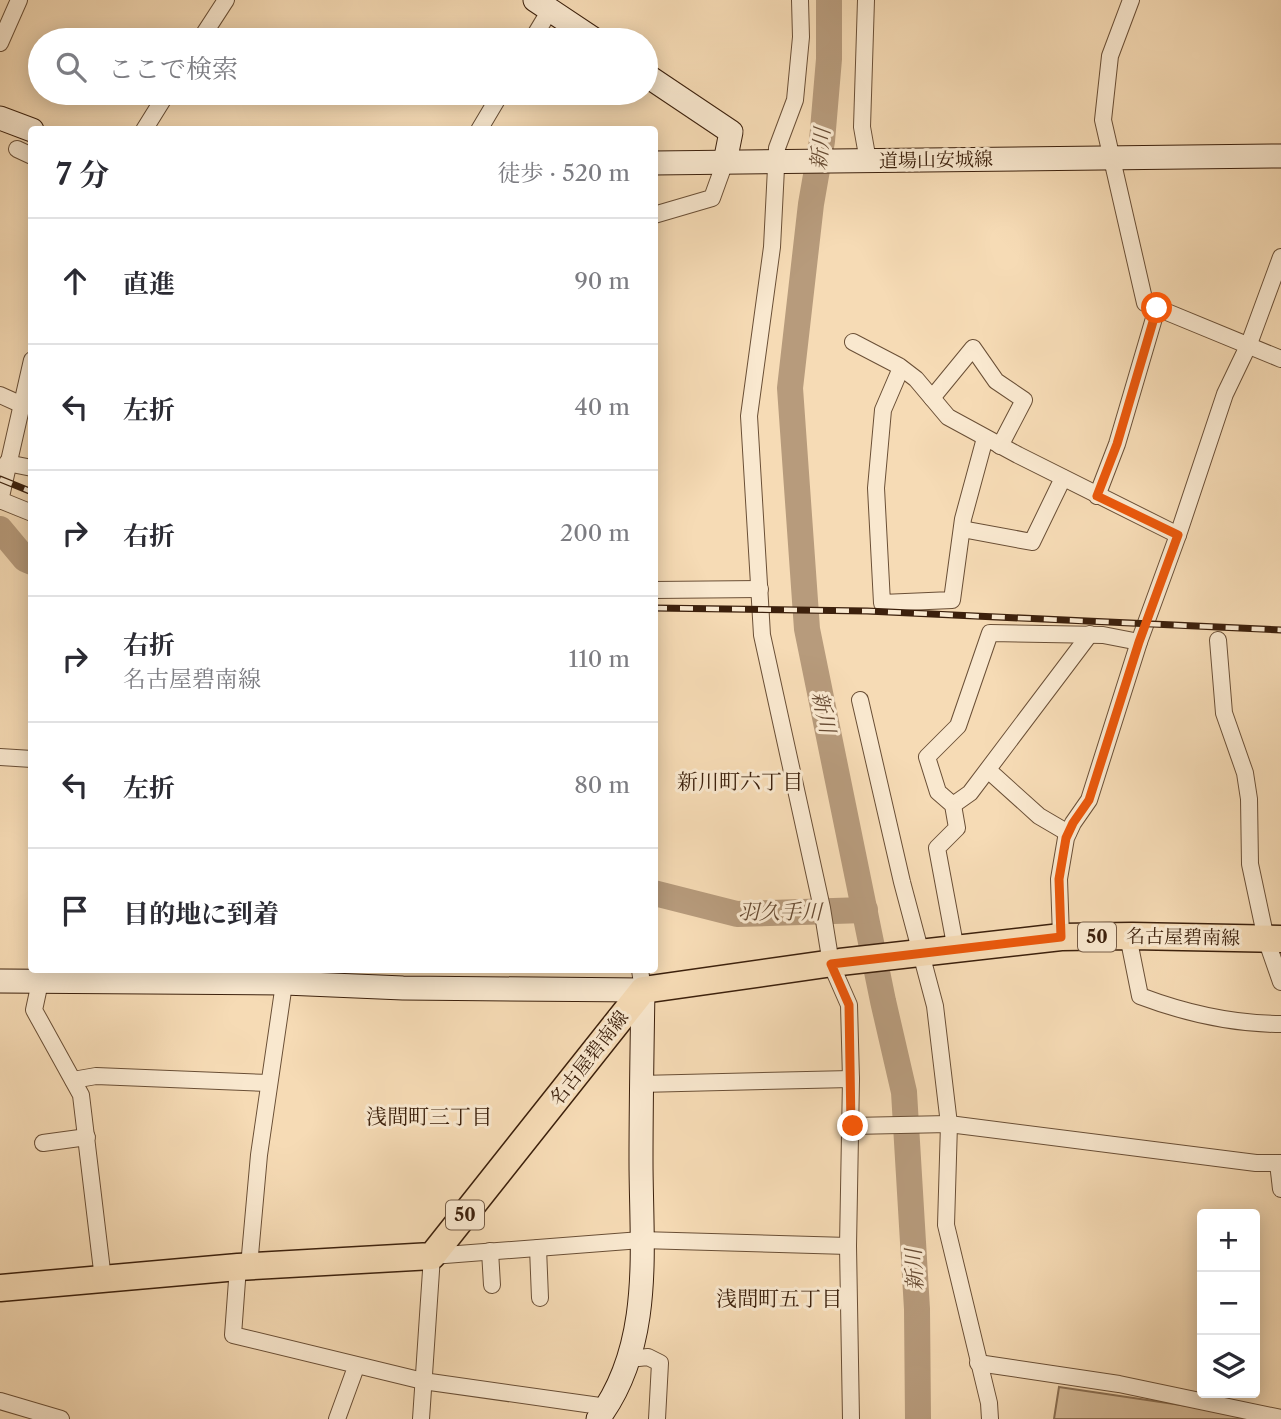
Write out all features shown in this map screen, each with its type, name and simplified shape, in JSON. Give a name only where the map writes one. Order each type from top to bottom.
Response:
[{"type":"main road","points":[[542,5],[576,28]]},
{"type":"main road","points":[[658,83],[731,132],[725,162]]},
{"type":"main road","points":[[0,118],[28,128]]},
{"type":"main road","name":"道場山安城線","points":[[658,163],[1281,156]]},
{"type":"main road","name":"名古屋碧南線","points":[[432,1256],[641,980],[835,963],[1061,937],[1273,939]]},
{"type":"main road","points":[[0,981],[40,982],[117,976],[286,976],[403,988],[641,980],[642,1297],[635,1339],[624,1375],[603,1413]]},
{"type":"main road","points":[[0,1288],[243,1267],[432,1256]]},
{"type":"street","points":[[0,43],[19,0]]},
{"type":"street","points":[[208,28],[226,0]]},
{"type":"street","points":[[800,0],[801,37],[795,100],[777,148],[781,162],[750,416],[762,635],[835,963],[849,1005],[852,1126],[848,1246],[851,1419]]},
{"type":"street","points":[[863,162],[866,0]]},
{"type":"street","points":[[1131,0],[1110,56],[1103,120],[1145,303],[1281,359]]},
{"type":"street","points":[[535,28],[542,5]]},
{"type":"street","points":[[146,126],[160,105]]},
{"type":"street","points":[[481,126],[493,105]]},
{"type":"street","points":[[658,214],[712,198],[725,162]]},
{"type":"street","points":[[1061,937],[1059,879],[1068,833],[1089,800],[1139,642],[1225,394],[1249,344],[1281,257]]},
{"type":"street","points":[[1097,496],[1117,444],[1157,308]]},
{"type":"street","points":[[853,342],[916,379],[948,417],[1097,496],[1178,535]]},
{"type":"street","points":[[932,398],[973,348],[996,381],[1024,400],[1000,446]]},
{"type":"street","points":[[901,368],[883,410],[876,488],[882,603],[952,600],[962,529],[985,438]]},
{"type":"street","points":[[28,375],[0,501],[28,512]]},
{"type":"street","points":[[0,395],[20,404]]},
{"type":"street","points":[[7,463],[28,467]]},
{"type":"street","points":[[962,529],[1032,542],[1063,478]]},
{"type":"street","points":[[658,590],[760,589]]},
{"type":"street","points":[[956,950],[937,848],[957,828],[953,805],[939,792],[927,757],[958,726],[990,633],[1090,634],[1139,642]]},
{"type":"street","points":[[953,805],[970,793],[1090,634]]},
{"type":"street","points":[[1218,639],[1224,713],[1245,773],[1249,799],[1250,864],[1273,939],[1281,982]]},
{"type":"street","points":[[860,700],[919,954],[935,1006],[948,1124],[946,1225],[989,1403],[990,1419]]},
{"type":"street","points":[[0,757],[28,760]]},
{"type":"street","points":[[988,770],[1039,816],[1068,833]]},
{"type":"street","points":[[1128,936],[1140,996],[1239,1023],[1281,1024]]},
{"type":"street","points":[[286,976],[233,1335],[356,1367],[603,1413]]},
{"type":"street","points":[[40,982],[34,1010],[81,1096],[103,1279]]},
{"type":"street","points":[[73,1080],[96,1076],[269,1083]]},
{"type":"street","points":[[640,1084],[851,1079]]},
{"type":"street","points":[[852,1126],[948,1124],[1256,1163],[1280,1163],[1281,1189]]},
{"type":"street","points":[[43,1143],[87,1136]]},
{"type":"street","points":[[421,1419],[432,1256],[641,1240],[848,1246]]},
{"type":"street","points":[[538,1248],[540,1298]]},
{"type":"street","points":[[490,1251],[492,1285]]},
{"type":"street","points":[[629,1359],[648,1357],[660,1363],[657,1419]]},
{"type":"street","points":[[978,1363],[1119,1384],[1281,1419]]},
{"type":"street","points":[[337,1419],[356,1367]]},
{"type":"street","points":[[0,1401],[61,1419]]},
{"type":"shaded area","points":[[1059,1387],[1262,1417],[1268,1419],[1054,1419]]},
{"type":"waterway","name":"新川","points":[[829,0],[829,59],[822,141],[811,204],[790,388],[807,629],[904,1092],[917,1309],[918,1419]]},
{"type":"waterway","name":"羽久手川","points":[[0,529],[28,560]]},
{"type":"waterway","name":"羽久手川","points":[[658,894],[737,914],[865,910]]},
{"type":"railway","points":[[0,479],[28,490]]},
{"type":"railway","points":[[658,608],[867,611],[1281,630]]},
{"type":"district","name":"新川町六丁目","points":[[740,781]]},
{"type":"district","name":"浅間町三丁目","points":[[429,1116]]},
{"type":"district","name":"浅間町五丁目","points":[[779,1298]]},
{"type":"route","points":[[853,1126],[849,1005],[831,964],[1061,937],[1059,879],[1066,838],[1089,800],[1139,642],[1178,535],[1097,496],[1117,444],[1157,308]]}]
